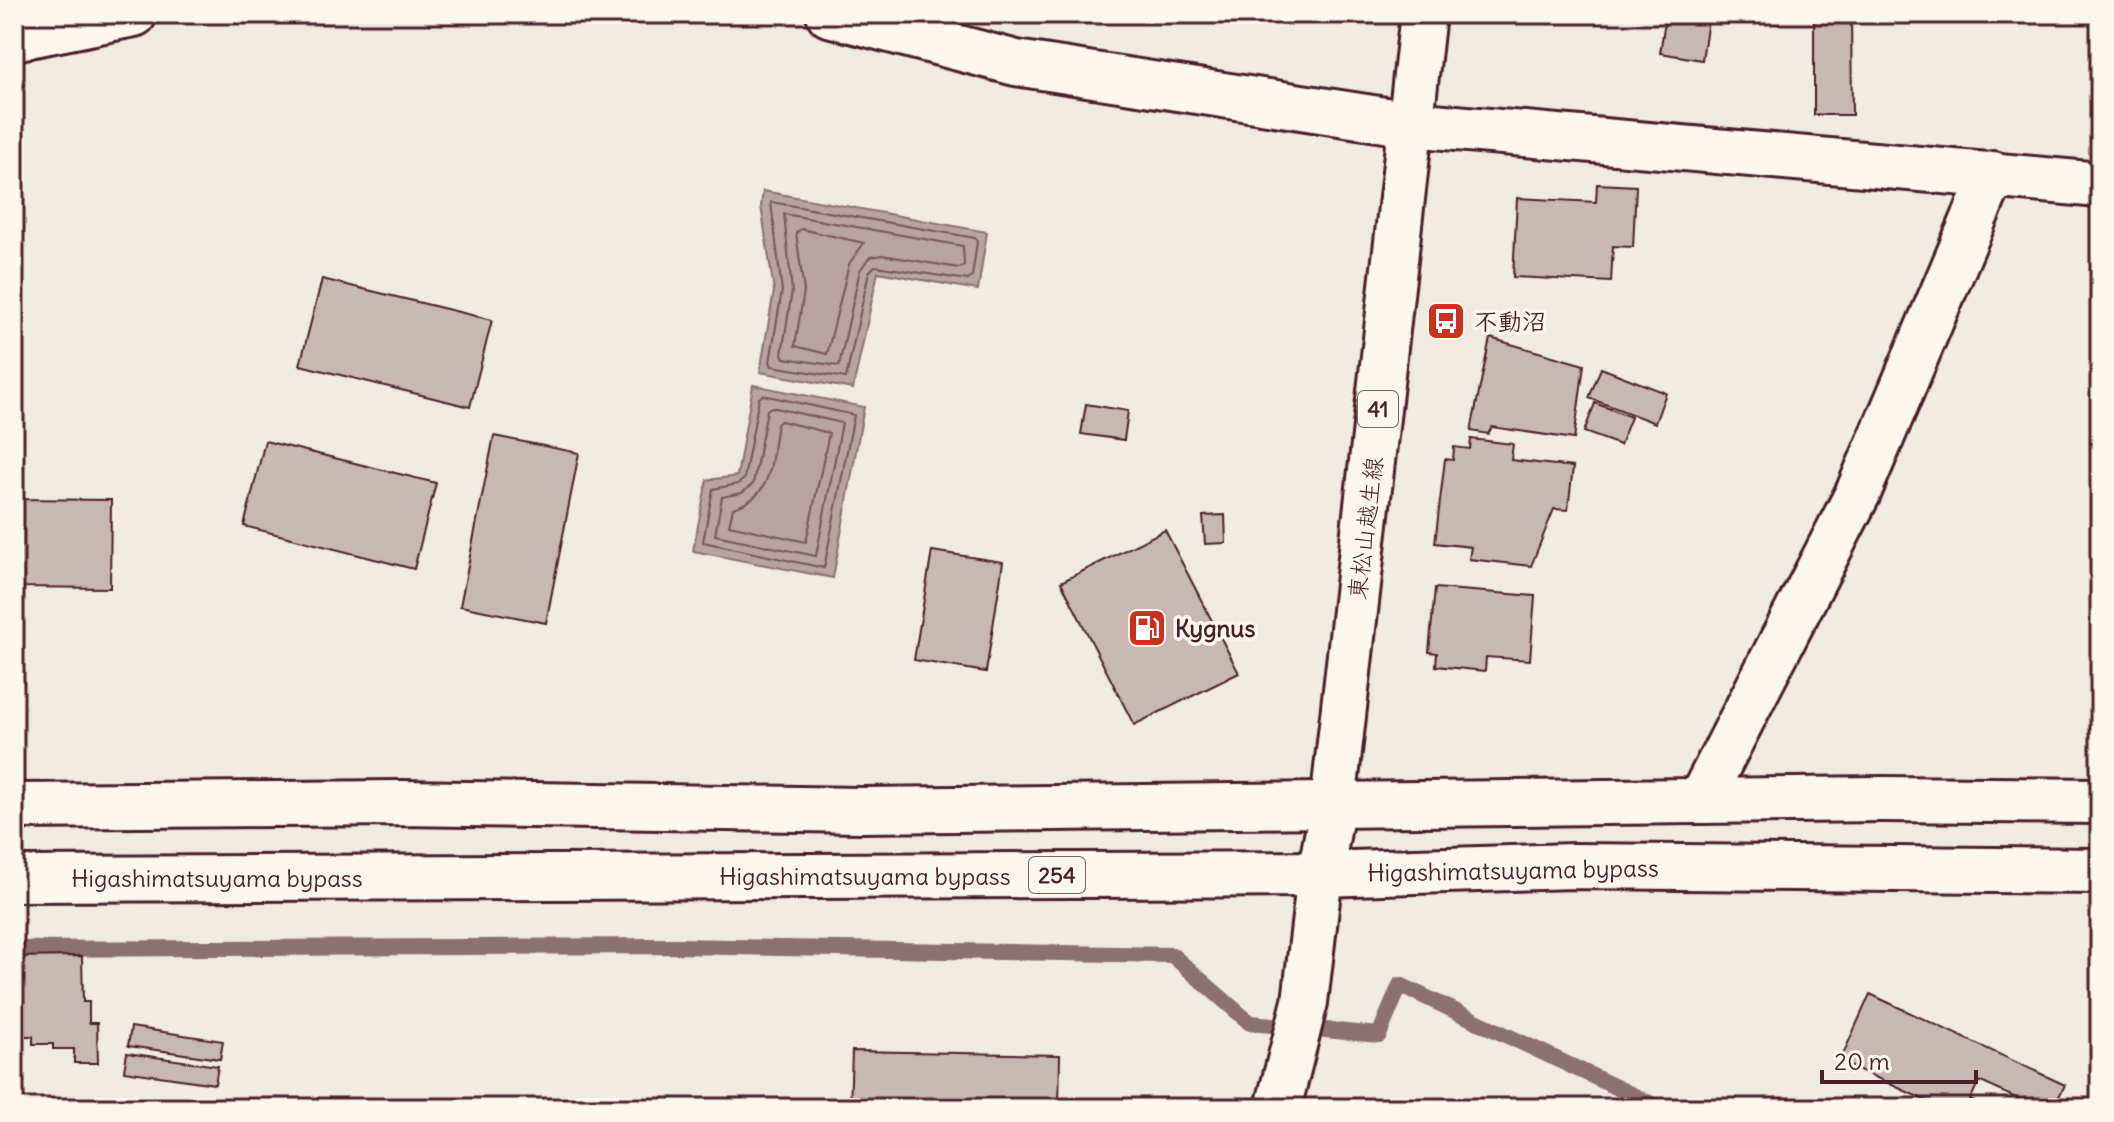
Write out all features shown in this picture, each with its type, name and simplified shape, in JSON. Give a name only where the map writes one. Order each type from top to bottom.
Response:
[{"type":"main road","points":[[14,38],[134,14]]},
{"type":"main road","points":[[829,14],[1016,63],[1411,124],[2100,185]]},
{"type":"main road","name":"東松山越生線","points":[[1333,804],[1423,14]]},
{"type":"main road","points":[[1700,801],[1858,493],[1993,174]]},
{"type":"main road","points":[[14,806],[402,803],[860,810],[1700,801],[2100,801]]},
{"type":"main road","name":"41","points":[[1278,1108],[1305,1002],[1320,874],[1333,804]]},
{"type":"main road","name":"Higashimatsuyama bypass","points":[[14,879],[1320,874],[1574,866],[2100,871]]},
{"type":"water","points":[[763,191],[987,232],[978,290],[878,272],[853,389],[760,372],[774,291],[761,206]]},
{"type":"water","points":[[753,385],[864,407],[833,578],[693,551],[707,480],[737,476]]},
{"type":"building","points":[[1666,14],[1709,14],[1702,60],[1660,53]]},
{"type":"building","points":[[1814,14],[1851,14],[1852,115],[1814,115]]},
{"type":"building","points":[[1597,184],[1636,186],[1633,247],[1613,246],[1611,282],[1513,277],[1517,198],[1596,202]]},
{"type":"building","points":[[322,279],[492,320],[470,407],[300,365]]},
{"type":"building","points":[[1490,338],[1584,365],[1574,439],[1492,427],[1488,434],[1471,431]]},
{"type":"building","points":[[1601,368],[1666,393],[1655,423],[1589,398]]},
{"type":"building","points":[[1595,403],[1631,417],[1620,445],[1584,432]]},
{"type":"building","points":[[1086,404],[1128,411],[1124,440],[1081,434]]},
{"type":"building","points":[[494,436],[579,453],[546,623],[460,606]]},
{"type":"building","points":[[1471,439],[1513,444],[1511,460],[1573,467],[1568,510],[1554,509],[1531,566],[1469,559],[1471,547],[1435,543],[1445,459],[1453,460],[1454,447],[1470,449]]},
{"type":"building","points":[[265,441],[436,483],[414,569],[244,526]]},
{"type":"building","points":[[14,499],[111,500],[110,588],[14,587]]},
{"type":"building","points":[[1225,515],[1226,543],[1205,544],[1203,516]]},
{"type":"building","points":[[1165,530],[1239,673],[1134,725],[1061,582]]},
{"type":"building","points":[[932,551],[1003,562],[986,672],[914,660]]},
{"type":"building","points":[[1435,588],[1535,596],[1530,660],[1486,657],[1485,671],[1436,666],[1437,653],[1429,652]]},
{"type":"building","points":[[82,956],[83,1002],[89,1002],[89,1023],[97,1023],[98,1063],[74,1063],[74,1049],[53,1049],[53,1044],[33,1044],[33,1036],[14,1036],[14,957]]},
{"type":"building","points":[[1870,994],[2065,1085],[2053,1108],[2038,1108],[1979,1081],[1970,1100],[1988,1108],[1942,1108],[1840,1061]]},
{"type":"building","points":[[131,1027],[223,1041],[220,1059],[128,1046]]},
{"type":"building","points":[[852,1051],[1060,1055],[1059,1108],[850,1108]]},
{"type":"building","points":[[127,1053],[218,1066],[215,1084],[124,1071]]},
{"type":"waterway","points":[[14,949],[675,946],[1172,955],[1250,1023],[1379,1035],[1400,985],[1660,1108]]},
{"type":"place","name":"不動沼","points":[[1446,321]]},
{"type":"place","name":"Kygnus","points":[[1147,628]]}]
